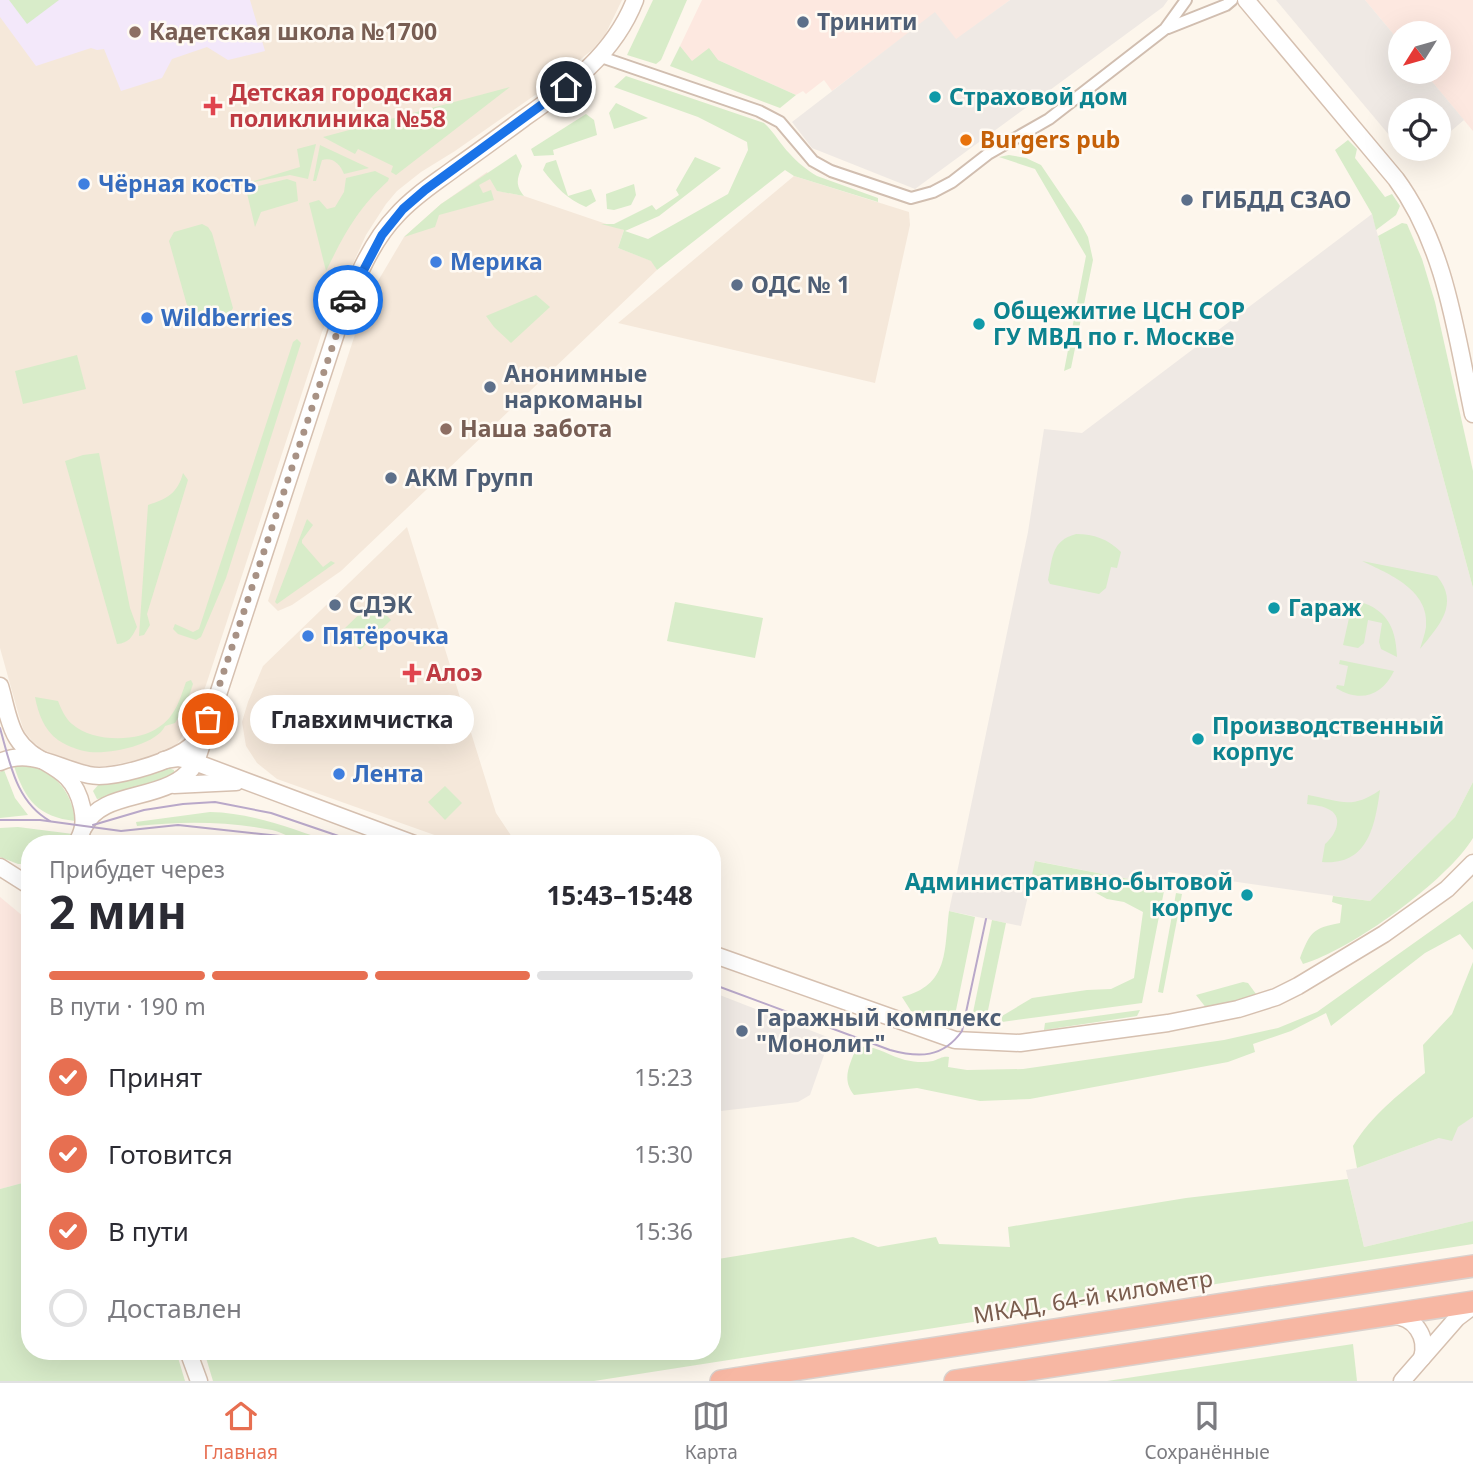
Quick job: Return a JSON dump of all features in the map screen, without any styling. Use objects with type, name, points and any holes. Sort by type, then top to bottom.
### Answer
[{"type":"highway","name":"МКАД, 64-й километр","points":[[721,1381],[1473,1266]]},
{"type":"highway","points":[[955,1381],[1473,1304]]},
{"type":"street","points":[[172,786],[187,774],[196,762],[338,327],[355,284],[382,235],[396,215],[419,194],[553,97],[601,57],[624,24],[635,0]]},
{"type":"street","points":[[601,57],[758,111],[780,122],[813,161],[831,171],[911,198],[933,192],[952,182],[988,154],[1049,119],[1165,29],[1186,0]]},
{"type":"street","points":[[1165,29],[1226,5],[1232,0]]},
{"type":"street","points":[[1246,0],[1396,179],[1413,204],[1431,242],[1448,295],[1473,414]]},
{"type":"street","points":[[0,686],[16,736],[24,746],[62,771],[77,791],[84,813],[80,835]]},
{"type":"street","points":[[164,760],[193,744],[208,719]]},
{"type":"street","points":[[0,762],[22,756],[100,776],[178,758],[196,762],[390,835]]},
{"type":"street","points":[[81,835],[94,813],[101,808],[172,786],[222,782],[255,785]]},
{"type":"street","points":[[721,957],[955,1040],[1020,1042],[1049,1039],[1168,1023],[1238,1009],[1276,997],[1384,934],[1447,889],[1473,863]]},
{"type":"street","points":[[3,868],[21,871]]},
{"type":"street","points":[[3,868],[21,880]]},
{"type":"street","points":[[1402,1381],[1457,1318],[1473,1304]]},
{"type":"street","points":[[1390,1315],[1406,1318],[1420,1331],[1424,1340],[1422,1359]]},
{"type":"street","points":[[191,1360],[196,1377]]},
{"type":"shaded area","points":[[0,0],[622,0],[605,35],[592,50],[545,88],[421,172],[397,191],[386,204],[366,235],[322,332],[206,685],[190,724],[178,743],[168,751],[157,756],[108,766],[82,766],[47,753],[33,742],[24,731],[0,648]]},
{"type":"shaded area","name":"Кадетская школа №1700","points":[[0,0],[250,0],[265,51],[228,60],[207,47],[172,59],[162,78],[121,91],[104,49],[91,48],[36,66],[0,17]]},
{"type":"shaded area","points":[[702,0],[1010,0],[956,40],[935,13],[832,91],[824,80],[806,94],[803,91],[796,95],[718,60],[692,62],[680,46]]},
{"type":"shaded area","points":[[1010,0],[1168,0],[1163,7],[915,189],[812,148],[792,122],[935,12],[956,39]]},
{"type":"shaded area","points":[[1276,0],[1365,0],[1388,28],[1388,84],[1434,84],[1446,98],[1388,98],[1388,134]]},
{"type":"shaded area","points":[[1365,0],[1473,0],[1473,131],[1451,105],[1451,98],[1446,98],[1434,84],[1451,84],[1451,21],[1388,21],[1388,28]]},
{"type":"shaded area","points":[[1451,104],[1464,120],[1451,131]]},
{"type":"shaded area","points":[[487,172],[498,191],[524,196],[624,230],[618,248],[652,261],[657,270],[341,571],[292,605],[278,611],[268,601],[362,313],[404,237],[441,204]]},
{"type":"shaded area","points":[[794,176],[909,212],[910,225],[875,383],[618,323]]},
{"type":"shaded area","points":[[1372,214],[1473,588],[1473,782],[1455,817],[1370,901],[1168,872],[1165,886],[1036,861],[1021,926],[949,911],[1028,532],[1044,429],[1082,433]]},
{"type":"shaded area","points":[[407,527],[496,813],[511,835],[434,835],[277,779],[257,763],[246,746],[242,722],[263,666]]},
{"type":"shaded area","points":[[0,897],[21,914],[21,1183],[0,1189]]},
{"type":"shaded area","points":[[721,996],[830,1038],[810,1095],[798,1102],[721,1111]]},
{"type":"shaded area","points":[[1473,1117],[1473,1221],[1364,1247],[1346,1170],[1439,1138]]},
{"type":"green space","points":[[9,0],[59,0],[27,24]]},
{"type":"green space","points":[[653,0],[687,0],[661,60],[656,64],[627,55]]},
{"type":"green space","points":[[680,46],[692,61],[709,48],[718,60],[796,95],[780,108],[670,66]]},
{"type":"green space","points":[[626,76],[764,123],[793,157],[817,176],[878,198],[878,202],[794,176],[785,170],[657,270],[651,261],[618,248],[624,230],[601,224],[614,224],[652,205],[656,210],[679,195],[676,190],[695,157],[721,168],[659,216],[625,231],[648,239],[728,194],[748,150],[747,142],[698,117],[614,87]]},
{"type":"green space","points":[[510,87],[396,175],[391,172],[393,166],[358,149],[355,154],[323,137]]},
{"type":"green space","points":[[616,103],[648,118],[614,129],[609,113]]},
{"type":"green space","points":[[586,114],[594,120],[597,135],[553,150],[554,155],[534,156],[531,149]]},
{"type":"green space","points":[[1348,140],[1357,149],[1355,158],[1385,197],[1392,194],[1400,206],[1396,215],[1376,230],[1372,214],[1335,150]]},
{"type":"green space","points":[[316,144],[308,179],[290,175],[244,184],[300,167],[297,149]]},
{"type":"green space","points":[[320,145],[369,168],[344,174],[336,162],[322,160],[316,181],[313,181]]},
{"type":"green space","points":[[516,154],[522,166],[518,185],[524,196],[497,191],[490,179],[479,185],[483,193],[491,190],[494,200],[439,215],[435,227],[404,237],[441,204]]},
{"type":"green space","points":[[1009,155],[1026,158],[1041,165],[1088,237],[1093,260],[1071,368],[1064,371],[1086,256],[1035,169],[999,157]]},
{"type":"green space","points":[[556,160],[568,196],[591,189],[596,201],[586,207],[567,196],[557,187],[543,170],[546,163]]},
{"type":"green space","points":[[375,171],[389,178],[388,181],[352,223],[326,271],[309,203],[319,200],[327,209],[335,207],[344,192],[346,178]]},
{"type":"green space","points":[[287,179],[296,182],[298,201],[261,212],[255,227],[246,189]]},
{"type":"green space","points":[[634,184],[636,195],[631,205],[614,210],[607,209],[606,194]]},
{"type":"green space","points":[[1402,223],[1407,224],[1422,259],[1435,302],[1473,471],[1473,588],[1378,236]]},
{"type":"green space","points":[[202,224],[212,233],[233,308],[228,317],[202,324],[190,316],[169,241],[174,232]]},
{"type":"green space","points":[[536,295],[550,307],[511,343],[486,316]]},
{"type":"green space","points":[[297,339],[301,343],[226,578],[201,637],[196,640],[178,634],[173,629],[175,624],[193,632],[199,629],[293,342]]},
{"type":"green space","points":[[77,355],[86,389],[23,404],[15,371]]},
{"type":"green space","points":[[99,453],[130,608],[137,627],[130,639],[117,644],[65,461]]},
{"type":"green space","points":[[183,473],[188,480],[147,614],[150,625],[144,635],[139,636],[148,505],[171,494],[178,486]]},
{"type":"green space","points":[[307,519],[313,525],[302,543],[323,567],[331,561],[335,563],[277,604],[275,602]]},
{"type":"green space","points":[[1076,534],[1100,538],[1121,552],[1117,568],[1111,567],[1106,588],[1099,594],[1050,584],[1048,580],[1057,546]]},
{"type":"green space","points":[[1362,561],[1437,576],[1444,586],[1447,605],[1444,614],[1420,649],[1426,627],[1426,614],[1415,593],[1395,578]]},
{"type":"green space","points":[[1353,600],[1373,607],[1387,619],[1394,636],[1397,657],[1381,649],[1379,642],[1382,623],[1368,620],[1364,643],[1358,648],[1343,645]]},
{"type":"green space","points":[[373,601],[391,620],[360,650],[342,631]]},
{"type":"green space","points":[[675,602],[763,618],[755,658],[667,641]]},
{"type":"green space","points":[[1340,660],[1394,671],[1377,691],[1362,696],[1353,695],[1336,688],[1337,685],[1344,686],[1348,666],[1339,664]]},
{"type":"green space","points":[[191,680],[193,684],[187,702],[175,723],[165,726],[160,733],[141,744],[116,751],[84,751],[58,740],[42,721],[35,697],[58,701],[68,719],[81,730],[103,737],[127,738],[150,732],[165,723],[176,707],[186,682]]},
{"type":"green space","points":[[22,765],[43,771],[59,783],[70,800],[75,821],[51,816],[35,805],[23,788],[14,766]]},
{"type":"green space","points":[[166,767],[174,770],[174,778],[104,798],[97,799],[93,791],[99,784]]},
{"type":"green space","points":[[4,770],[15,798],[28,815],[0,818],[0,772]]},
{"type":"green space","points":[[1473,782],[1473,838],[1460,855],[1442,874],[1396,912],[1346,944],[1303,964],[1300,958],[1313,933],[1323,927],[1340,923],[1342,905],[1332,902],[1333,896],[1370,901],[1455,817]]},
{"type":"green space","points":[[445,786],[462,803],[445,820],[428,802]]},
{"type":"green space","points":[[1380,790],[1372,830],[1359,850],[1350,858],[1337,862],[1322,862],[1325,844],[1332,836],[1337,818],[1328,809],[1307,804],[1308,795],[1353,802]]},
{"type":"green space","points":[[210,812],[226,813],[258,819],[311,835],[286,835],[272,830],[221,823],[137,826],[136,822]]},
{"type":"green space","points":[[18,827],[73,834],[21,835],[21,864],[18,864],[0,857],[0,828]]},
{"type":"green space","points":[[1035,861],[1165,886],[1142,1003],[1002,1022],[1002,1016],[1032,998],[1111,989],[1134,978],[1143,912],[1124,902],[1107,899],[1080,884],[1032,875]]},
{"type":"green space","points":[[1176,893],[1182,894],[1163,993],[1158,992]]},
{"type":"green space","points":[[1473,901],[1473,950],[1460,934],[1425,953],[1331,1026],[1326,1013],[1291,1031],[1253,1044],[1255,1052],[1228,1062],[1030,1099],[980,1101],[917,1088],[854,1095],[848,1083],[848,1072],[856,1048],[862,1047],[915,1062],[930,1062],[949,1057],[948,1067],[967,1070],[1023,1069],[1224,1040],[1278,1028],[1317,1012]]},
{"type":"green space","points":[[949,911],[975,917],[955,1015],[949,1023],[911,1011],[902,997],[917,992],[936,975],[944,953]]},
{"type":"green space","points":[[992,920],[1006,923],[986,1020],[970,1027]]},
{"type":"green space","points":[[1473,962],[1473,1117],[1458,1127],[1452,1141],[1439,1138],[1357,1168],[1353,1146],[1377,1116],[1425,1073],[1423,1045],[1452,1014]]},
{"type":"green space","points":[[1248,983],[1256,994],[1207,1009],[1196,995]]},
{"type":"green space","points":[[1140,1010],[1137,1016],[1044,1030],[1045,1023]]},
{"type":"green space","points":[[1348,1179],[1364,1247],[1473,1221],[1473,1244],[594,1381],[213,1381],[207,1360],[721,1360],[721,1259],[853,1237],[878,1247],[936,1237],[939,1244],[1010,1247],[1008,1227],[1186,1198]]},
{"type":"green space","points":[[21,1183],[21,1360],[179,1360],[185,1381],[0,1381],[0,1189]]},
{"type":"green space","points":[[1353,1344],[1357,1381],[1107,1381]]},
{"type":"tram line","points":[[0,728],[16,781],[29,803],[50,821]]},
{"type":"tram line","points":[[93,825],[144,810],[215,802],[271,813],[336,835]]},
{"type":"tram line","points":[[0,820],[40,820],[121,831],[178,825],[271,835]]},
{"type":"tram line","points":[[721,987],[890,1050],[930,1054],[947,1046],[962,1031],[986,919]]},
{"type":"way so far","points":[[208,719],[231,657],[348,300]]},
{"type":"place","name":"Тринити","points":[[803,22]]},
{"type":"place","name":"Кадетская школа №1700","points":[[135,32]]},
{"type":"place","name":"Страховой дом","points":[[935,97]]},
{"type":"place","name":"Детская городская поликлиника №58","points":[[213,106]]},
{"type":"place","name":"Burgers pub","points":[[966,140]]},
{"type":"place","name":"Чёрная кость","points":[[84,184]]},
{"type":"place","name":"ГИБДД СЗАО","points":[[1187,200]]},
{"type":"place","name":"Мерика","points":[[436,262]]},
{"type":"place","name":"ОДС № 1","points":[[737,285]]},
{"type":"place","name":"Wildberries","points":[[147,318]]},
{"type":"place","name":"Общежитие ЦСН СОР ГУ МВД по г. Москве","points":[[979,324]]},
{"type":"place","name":"Анонимные наркоманы","points":[[490,387]]},
{"type":"place","name":"Наша забота","points":[[446,429]]},
{"type":"place","name":"АКМ Групп","points":[[391,478]]},
{"type":"place","name":"СДЭК","points":[[335,605]]},
{"type":"place","name":"Гараж","points":[[1274,608]]},
{"type":"place","name":"Пятёрочка","points":[[308,636]]},
{"type":"place","name":"Алоэ","points":[[412,673]]},
{"type":"place","name":"Главхимчистка","points":[[208,719]]},
{"type":"place","name":"Производственный корпус","points":[[1198,739]]},
{"type":"place","name":"Лента","points":[[339,774]]},
{"type":"place","name":"Административно-бытовой корпус","points":[[1247,895]]},
{"type":"place","name":"Гаражный комплекс \"Монолит\"","points":[[742,1031]]},
{"type":"route","points":[[348,300],[382,235],[403,209],[566,87]]}]
